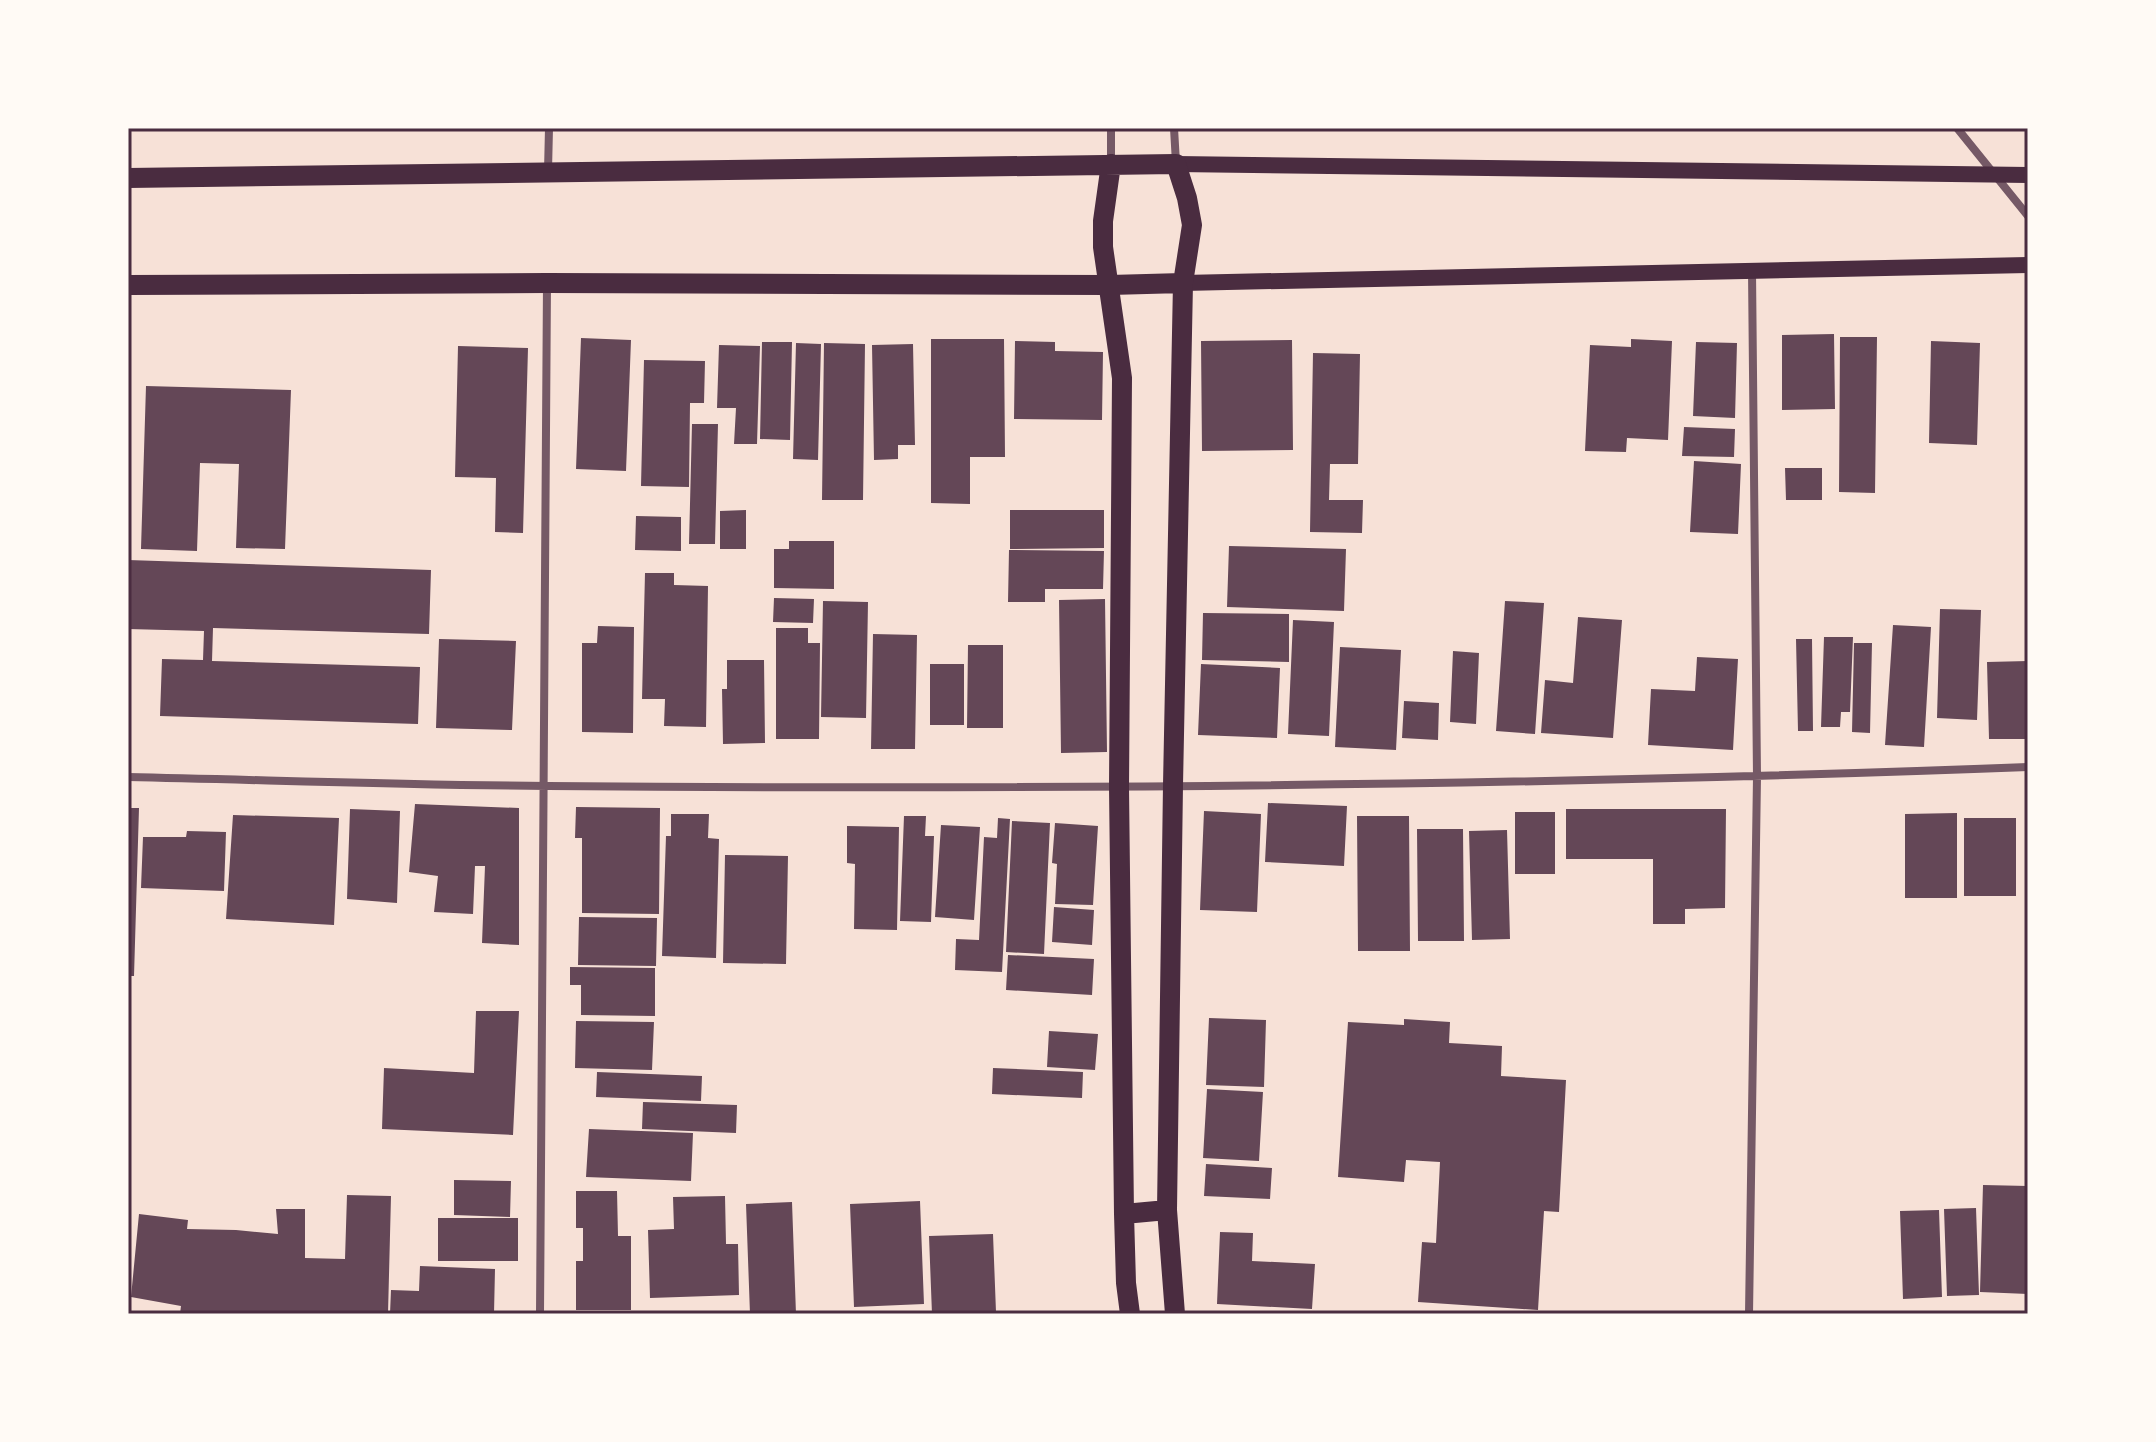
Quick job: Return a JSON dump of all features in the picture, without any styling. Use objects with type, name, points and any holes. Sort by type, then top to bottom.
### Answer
[{"type":"main road","points":[[1111,164],[1103,221],[1103,247],[1122,378],[1119,787],[1124,1214],[1130,1314]]},
{"type":"main road","points":[[128,178],[1111,164],[2028,175]]},
{"type":"main road","points":[[1175,1314],[1167,1210],[1173,785],[1183,283],[1192,225],[1176,164]]},
{"type":"main road","points":[[128,285],[1110,285],[2028,265]]},
{"type":"main road","points":[[1124,1214],[1167,1210]]},
{"type":"street","points":[[548,172],[549,128]]},
{"type":"street","points":[[1111,128],[1111,164]]},
{"type":"street","points":[[1174,128],[1176,164]]},
{"type":"street","points":[[1957,128],[2028,216]]},
{"type":"street","points":[[1749,1314],[1757,777],[1752,271]]},
{"type":"street","points":[[540,1314],[547,283]]},
{"type":"street","points":[[128,777],[544,786],[1119,787],[1757,777],[2028,767]]},
{"type":"building","points":[[1834,334],[1835,409],[1782,410],[1782,335]]},
{"type":"building","points":[[1840,337],[1877,337],[1875,493],[1839,492]]},
{"type":"building","points":[[581,338],[631,340],[626,471],[576,469]]},
{"type":"building","points":[[931,339],[1004,339],[1005,457],[970,457],[970,504],[931,503]]},
{"type":"building","points":[[1631,339],[1672,341],[1668,440],[1627,438],[1626,452],[1585,451],[1590,345],[1631,347]]},
{"type":"building","points":[[1292,340],[1293,450],[1202,451],[1201,341]]},
{"type":"building","points":[[1015,341],[1055,342],[1055,351],[1103,352],[1102,420],[1014,419]]},
{"type":"building","points":[[1931,341],[1980,343],[1977,445],[1929,443]]},
{"type":"building","points":[[762,342],[792,342],[790,440],[760,439]]},
{"type":"building","points":[[1696,342],[1737,343],[1735,418],[1693,416]]},
{"type":"building","points":[[796,343],[821,344],[818,460],[793,459]]},
{"type":"building","points":[[824,343],[865,344],[863,500],[822,500]]},
{"type":"building","points":[[913,344],[915,445],[898,445],[898,459],[874,460],[872,345]]},
{"type":"building","points":[[719,345],[760,346],[757,444],[734,444],[736,408],[717,408]]},
{"type":"building","points":[[458,346],[528,348],[523,533],[495,532],[496,478],[455,477]]},
{"type":"building","points":[[1313,353],[1360,354],[1358,464],[1330,464],[1329,500],[1363,500],[1362,533],[1310,532]]},
{"type":"building","points":[[644,360],[705,361],[704,403],[690,403],[689,487],[641,486]]},
{"type":"building","points":[[146,386],[291,390],[285,549],[236,548],[239,464],[200,463],[197,551],[141,549]]},
{"type":"building","points":[[692,424],[718,424],[715,544],[689,544]]},
{"type":"building","points":[[1684,427],[1735,429],[1734,457],[1682,456]]},
{"type":"building","points":[[1694,461],[1741,464],[1738,534],[1690,532]]},
{"type":"building","points":[[1785,468],[1822,468],[1822,500],[1786,500]]},
{"type":"building","points":[[746,510],[746,549],[720,549],[720,511]]},
{"type":"building","points":[[1010,510],[1104,510],[1104,548],[1010,549]]},
{"type":"building","points":[[636,516],[681,517],[681,551],[635,550]]},
{"type":"building","points":[[789,541],[834,541],[834,589],[774,588],[774,549],[789,549]]},
{"type":"building","points":[[1229,546],[1346,549],[1344,611],[1227,607]]},
{"type":"building","points":[[1009,550],[1104,551],[1103,589],[1045,589],[1045,602],[1008,602]]},
{"type":"building","points":[[128,560],[431,570],[429,634],[213,628],[212,661],[420,667],[418,724],[160,716],[162,659],[203,660],[204,631],[128,629]]},
{"type":"building","points":[[645,573],[674,573],[674,585],[708,586],[706,727],[664,726],[665,699],[642,699]]},
{"type":"building","points":[[774,598],[814,599],[813,623],[773,622]]},
{"type":"building","points":[[1105,599],[1107,752],[1061,753],[1059,600]]},
{"type":"building","points":[[823,601],[868,602],[866,718],[821,717]]},
{"type":"building","points":[[1505,601],[1544,603],[1535,734],[1496,731]]},
{"type":"building","points":[[1940,609],[1981,610],[1977,720],[1937,718]]},
{"type":"building","points":[[1203,613],[1289,614],[1289,662],[1202,660]]},
{"type":"building","points":[[1578,617],[1622,620],[1613,738],[1541,733],[1545,680],[1573,683]]},
{"type":"building","points":[[1293,620],[1334,622],[1329,736],[1288,734]]},
{"type":"building","points":[[1893,625],[1931,627],[1924,747],[1885,745]]},
{"type":"building","points":[[598,626],[634,627],[633,733],[582,732],[582,643],[597,643]]},
{"type":"building","points":[[776,628],[808,628],[808,643],[820,643],[819,739],[776,739]]},
{"type":"building","points":[[873,634],[917,635],[915,749],[871,749]]},
{"type":"building","points":[[1824,637],[1853,637],[1850,712],[1841,712],[1840,727],[1821,727]]},
{"type":"building","points":[[439,639],[516,641],[512,730],[436,728]]},
{"type":"building","points":[[1796,639],[1812,639],[1813,731],[1798,731]]},
{"type":"building","points":[[1854,643],[1872,643],[1870,733],[1852,732]]},
{"type":"building","points":[[968,645],[1003,645],[1003,728],[967,728]]},
{"type":"building","points":[[1340,647],[1401,650],[1396,750],[1335,747]]},
{"type":"building","points":[[1453,651],[1479,653],[1476,724],[1450,722]]},
{"type":"building","points":[[1697,657],[1738,659],[1733,750],[1648,745],[1651,689],[1695,691]]},
{"type":"building","points":[[727,660],[764,660],[765,743],[723,744],[722,689],[727,689]]},
{"type":"building","points":[[2028,661],[2028,739],[1989,739],[1987,662]]},
{"type":"building","points":[[930,664],[964,664],[964,725],[930,725]]},
{"type":"building","points":[[1201,664],[1280,668],[1277,738],[1198,735]]},
{"type":"building","points":[[1404,701],[1439,703],[1438,740],[1402,738]]},
{"type":"building","points":[[1268,803],[1347,806],[1344,866],[1265,862]]},
{"type":"building","points":[[415,804],[519,808],[519,945],[482,943],[485,866],[475,866],[473,914],[434,912],[438,876],[409,872]]},
{"type":"building","points":[[576,807],[660,808],[659,914],[582,913],[582,838],[575,838]]},
{"type":"building","points":[[128,808],[139,808],[134,976],[128,976]]},
{"type":"building","points":[[350,809],[400,811],[397,903],[347,899]]},
{"type":"building","points":[[1566,809],[1726,809],[1725,908],[1685,909],[1685,924],[1653,924],[1653,859],[1566,859]]},
{"type":"building","points":[[1204,811],[1261,814],[1257,912],[1200,910]]},
{"type":"building","points":[[1515,812],[1555,812],[1555,874],[1515,874]]},
{"type":"building","points":[[1957,813],[1957,898],[1905,898],[1905,814]]},
{"type":"building","points":[[671,814],[709,814],[708,838],[719,839],[716,958],[662,956],[666,836],[671,836]]},
{"type":"building","points":[[233,815],[339,818],[334,925],[226,919]]},
{"type":"building","points":[[904,816],[926,816],[925,836],[934,836],[931,922],[900,921]]},
{"type":"building","points":[[1357,816],[1409,816],[1410,951],[1358,951]]},
{"type":"building","points":[[998,818],[1010,819],[1002,972],[955,970],[956,939],[979,940],[984,837],[997,838]]},
{"type":"building","points":[[1964,818],[2016,818],[2016,896],[1964,896]]},
{"type":"building","points":[[1012,821],[1050,823],[1044,954],[1006,952]]},
{"type":"building","points":[[1055,823],[1098,826],[1093,905],[1055,904],[1057,864],[1052,863]]},
{"type":"building","points":[[941,825],[980,827],[974,920],[935,917]]},
{"type":"building","points":[[847,826],[899,827],[897,930],[854,929],[855,864],[847,863]]},
{"type":"building","points":[[1417,829],[1463,829],[1464,941],[1418,941]]},
{"type":"building","points":[[1507,830],[1510,939],[1472,940],[1469,831]]},
{"type":"building","points":[[187,831],[226,832],[224,891],[141,888],[143,837],[186,837]]},
{"type":"building","points":[[725,855],[788,856],[786,964],[723,963]]},
{"type":"building","points":[[1054,907],[1094,910],[1092,945],[1052,942]]},
{"type":"building","points":[[579,917],[657,918],[656,966],[578,965]]},
{"type":"building","points":[[1008,955],[1094,959],[1092,995],[1006,990]]},
{"type":"building","points":[[570,967],[655,968],[655,1016],[581,1015],[581,985],[570,985]]},
{"type":"building","points":[[476,1011],[519,1011],[513,1135],[382,1129],[384,1068],[474,1073]]},
{"type":"building","points":[[1209,1018],[1266,1020],[1264,1087],[1206,1085]]},
{"type":"building","points":[[1404,1019],[1450,1022],[1449,1043],[1502,1046],[1501,1076],[1566,1080],[1559,1212],[1544,1211],[1538,1310],[1418,1302],[1422,1242],[1436,1243],[1440,1162],[1406,1160],[1404,1182],[1338,1177],[1348,1022],[1404,1025]]},
{"type":"building","points":[[576,1021],[654,1022],[652,1070],[575,1068]]},
{"type":"building","points":[[1049,1031],[1098,1034],[1095,1070],[1047,1067]]},
{"type":"building","points":[[993,1068],[1083,1072],[1082,1098],[992,1094]]},
{"type":"building","points":[[597,1072],[702,1076],[701,1101],[596,1097]]},
{"type":"building","points":[[1207,1089],[1263,1092],[1259,1161],[1203,1158]]},
{"type":"building","points":[[643,1102],[737,1105],[736,1133],[642,1129]]},
{"type":"building","points":[[589,1129],[693,1133],[691,1181],[586,1177]]},
{"type":"building","points":[[1206,1164],[1272,1168],[1270,1199],[1204,1196]]},
{"type":"building","points":[[454,1180],[511,1181],[510,1217],[454,1215]]},
{"type":"building","points":[[1983,1185],[2028,1186],[2028,1294],[1980,1292]]},
{"type":"building","points":[[576,1191],[617,1191],[618,1236],[631,1236],[631,1310],[576,1310],[576,1261],[583,1261],[583,1228],[576,1228]]},
{"type":"building","points":[[347,1195],[391,1196],[388,1314],[180,1314],[181,1306],[131,1297],[139,1214],[188,1220],[187,1229],[278,1234],[276,1209],[305,1209],[305,1258],[345,1259]]},
{"type":"building","points":[[725,1196],[726,1244],[738,1244],[739,1295],[650,1298],[648,1230],[674,1229],[673,1197]]},
{"type":"building","points":[[920,1201],[924,1304],[854,1307],[850,1204]]},
{"type":"building","points":[[792,1202],[796,1314],[750,1314],[746,1204]]},
{"type":"building","points":[[1976,1208],[1979,1295],[1947,1296],[1944,1209]]},
{"type":"building","points":[[1939,1210],[1942,1297],[1903,1299],[1900,1211]]},
{"type":"building","points":[[438,1218],[518,1218],[518,1261],[438,1261]]},
{"type":"building","points":[[1220,1232],[1253,1233],[1252,1261],[1315,1264],[1312,1309],[1217,1304]]},
{"type":"building","points":[[993,1234],[996,1312],[932,1314],[929,1236]]},
{"type":"building","points":[[420,1266],[495,1269],[494,1314],[390,1314],[391,1290],[419,1291]]}]
